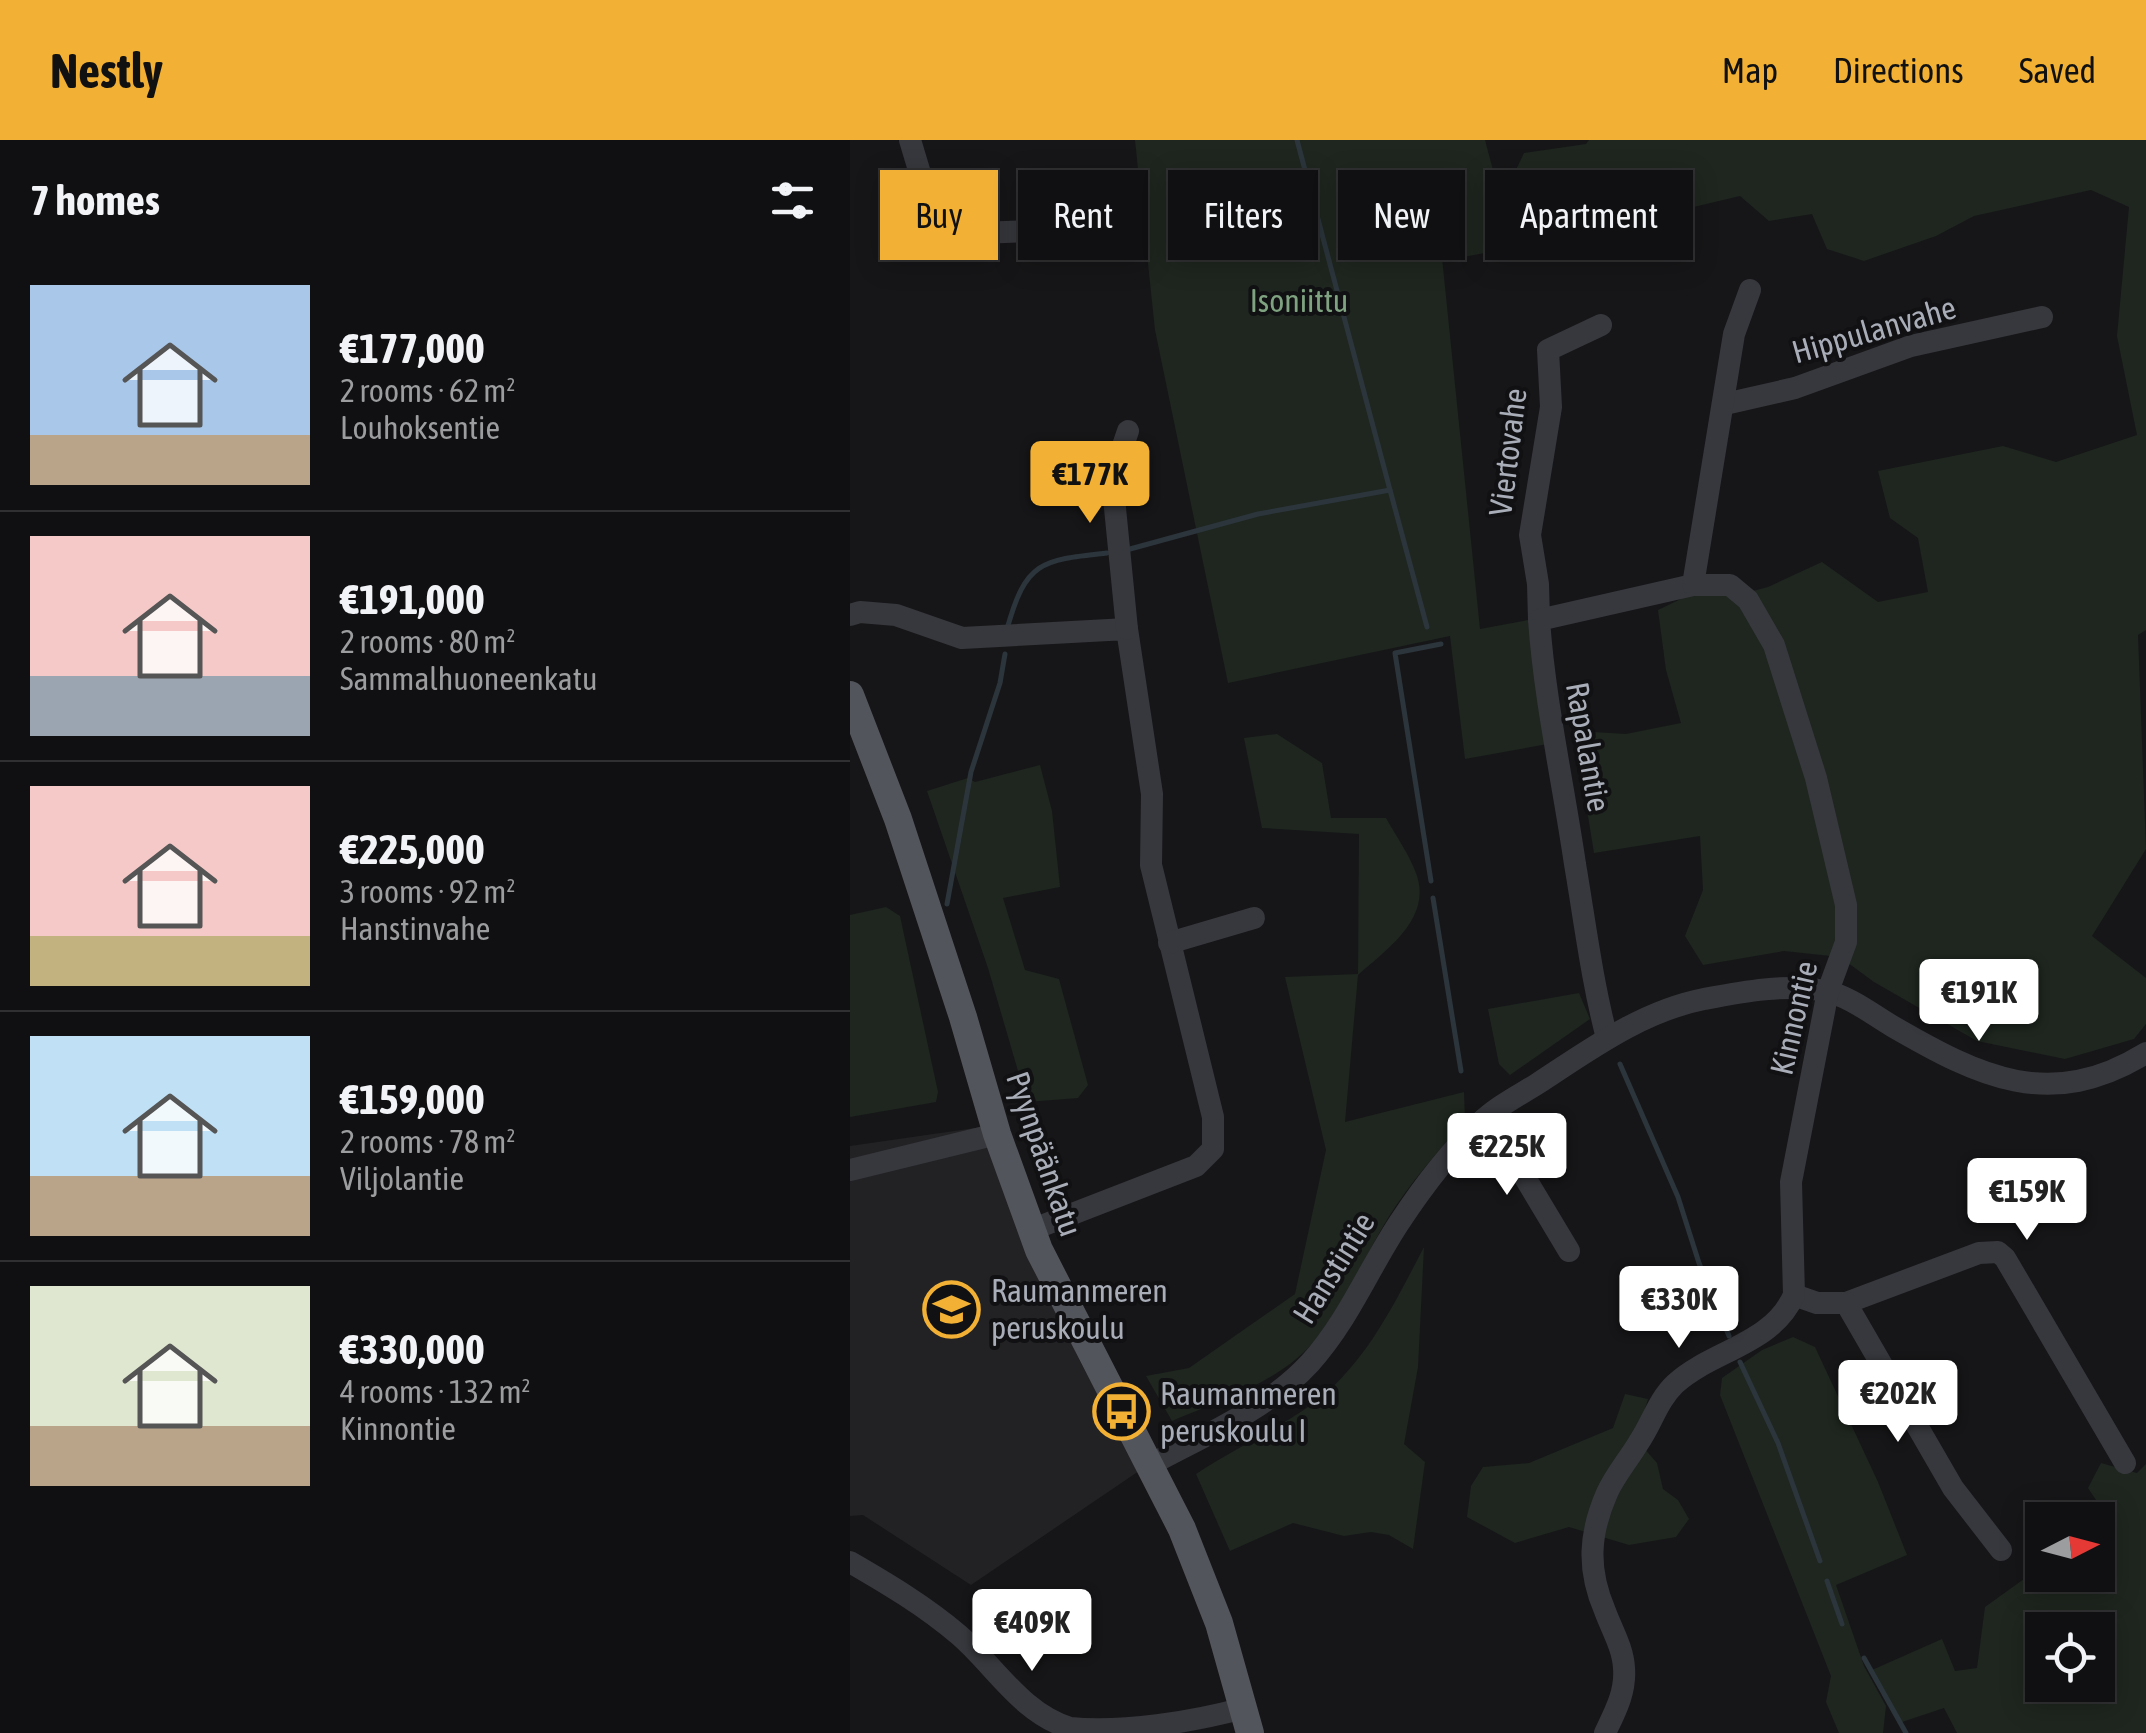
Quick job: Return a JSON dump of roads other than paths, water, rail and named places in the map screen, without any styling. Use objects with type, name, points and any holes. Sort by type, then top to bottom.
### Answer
[{"type":"main road","name":"Pyynpäänkatu","points":[[850,695],[898,819],[1031,1230],[1182,1529],[1208,1594],[1247,1721]]},
{"type":"street","points":[[910,140],[931,210],[940,225],[954,234],[1018,231]]},
{"type":"street","points":[[1539,620],[1693,585],[1734,334],[1750,290]]},
{"type":"street","name":"Hippulanvahe","points":[[1724,404],[1795,388],[1911,346],[2042,317]]},
{"type":"street","name":"Viertovahe","points":[[1539,620],[1530,535],[1552,408],[1548,350],[1601,325]]},
{"type":"street","points":[[1031,1230],[1196,1166],[1213,1149],[1213,1116],[1151,865],[1152,794],[1127,629],[1112,478],[1128,430]]},
{"type":"street","name":"Kinnontie","points":[[1693,585],[1730,585],[1748,600],[1774,645],[1816,778],[1846,905],[1846,942],[1828,991],[1791,1182],[1794,1295]]},
{"type":"street","points":[[850,614],[896,615],[962,638],[1127,629]]},
{"type":"street","name":"Rapalantie","points":[[1539,620],[1544,689],[1576,865],[1584,937],[1607,1038]]},
{"type":"street","points":[[1169,943],[1254,918]]},
{"type":"street","name":"Hanstintie","points":[[1150,1465],[1270,1396],[1308,1365],[1355,1302],[1399,1224],[1483,1120],[1607,1038],[1652,1015],[1704,999],[1787,990],[1828,991]]},
{"type":"street","points":[[1828,991],[1967,1068],[1998,1079],[2040,1084],[2094,1078],[2118,1070],[2146,1053]]},
{"type":"street","points":[[1483,1120],[1521,1171],[1569,1251]]},
{"type":"street","points":[[850,1170],[997,1134]]},
{"type":"street","points":[[1605,1733],[1620,1702],[1624,1669],[1617,1638],[1601,1602],[1592,1546],[1593,1528],[1609,1488],[1642,1439],[1661,1400],[1677,1382],[1766,1331],[1780,1320],[1794,1295],[1817,1303],[1846,1303],[1979,1254],[1998,1252],[2125,1464]]},
{"type":"street","points":[[1846,1303],[1953,1488],[2001,1550]]},
{"type":"street","points":[[850,1562],[905,1594],[962,1637],[1012,1693],[1066,1728],[1090,1733],[1128,1732],[1247,1721]]},
{"type":"waterway","points":[[1130,549],[1258,514],[1390,490],[1297,140]]},
{"type":"waterway","points":[[1390,490],[1427,627]]},
{"type":"waterway","points":[[1007,629],[1021,589],[1039,568],[1066,558],[1107,553]]},
{"type":"waterway","points":[[1431,881],[1395,653],[1441,644]]},
{"type":"waterway","points":[[947,904],[971,772],[1000,683],[1005,654]]},
{"type":"waterway","points":[[1433,898],[1461,1071]]},
{"type":"waterway","points":[[1620,1064],[1678,1197],[1699,1263],[1729,1336]]},
{"type":"waterway","points":[[1740,1362],[1778,1443],[1820,1561]]},
{"type":"waterway","points":[[1827,1581],[1842,1624]]},
{"type":"waterway","points":[[1864,1658],[1906,1733]]},
{"type":"place","name":"Raumanmeren peruskoulu","points":[[952,1309]]},
{"type":"place","name":"Raumanmeren peruskoulu I","points":[[1121,1412]]},
{"type":"park label","name":"Isoniittu","points":[[1299,301]]}]
